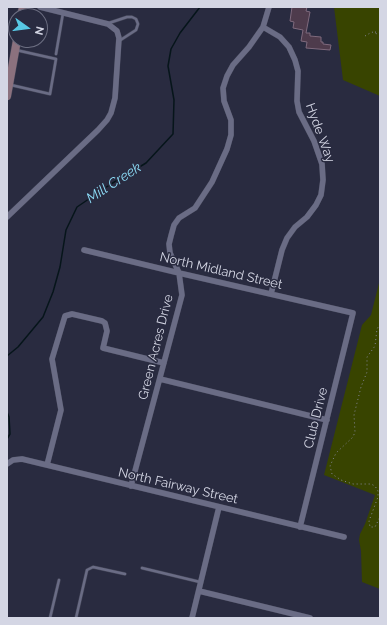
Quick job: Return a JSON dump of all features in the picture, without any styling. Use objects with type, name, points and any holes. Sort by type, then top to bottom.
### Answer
[{"type":"street","points":[[7,217],[98,130],[107,120],[115,98],[118,42],[117,30],[108,24],[40,7]]},
{"type":"street","name":"Green Acres Drive","points":[[131,486],[182,295],[179,273],[170,253],[169,244],[174,225],[179,218],[195,208],[212,182],[224,155],[231,135],[230,120],[224,101],[223,88],[233,65],[249,47],[263,27],[270,7]]},
{"type":"street","name":"Hyde Way","points":[[263,27],[280,37],[289,47],[295,60],[298,71],[297,100],[299,112],[314,141],[322,164],[323,180],[321,195],[316,205],[307,217],[295,227],[287,238],[282,250],[271,294]]},
{"type":"street","points":[[7,96],[15,50]]},
{"type":"street","name":"North Midland Street","points":[[84,250],[353,313]]},
{"type":"street","name":"Club Drive","points":[[300,527],[353,313]]},
{"type":"street","points":[[47,465],[61,410],[52,359],[65,316],[72,314],[105,323],[107,331],[103,348],[164,363]]},
{"type":"street","points":[[160,379],[327,420]]},
{"type":"street","name":"North Fairway Street","points":[[7,464],[13,460],[22,460],[47,465],[344,537]]},
{"type":"street","points":[[192,618],[219,507]]},
{"type":"street","points":[[198,591],[310,618]]},
{"type":"lane","points":[[56,54],[63,13]]},
{"type":"lane","points":[[108,24],[127,17],[136,19],[138,24],[136,30],[118,42]]},
{"type":"lane","points":[[9,85],[50,94],[56,59],[15,50]]},
{"type":"lane","points":[[76,618],[87,570],[93,567],[125,574]]},
{"type":"lane","points":[[142,568],[201,582]]},
{"type":"lane","points":[[50,618],[59,580]]},
{"type":"path","points":[[365,36],[373,32],[380,34]]},
{"type":"path","points":[[380,324],[377,329],[375,346],[367,357],[367,372],[361,387],[354,416],[355,432],[353,437],[336,453],[330,466],[332,474],[341,480],[353,484],[371,484],[375,486],[378,491],[378,497],[369,522],[370,527],[375,527],[380,517]]},
{"type":"green space","points":[[334,7],[380,7],[380,96],[343,80]]},
{"type":"green space","points":[[380,279],[380,589],[362,582],[361,551],[359,540],[375,495],[324,475],[362,325],[371,315]]},
{"type":"building","points":[[292,7],[307,7],[306,11],[310,12],[306,33],[310,33],[310,36],[321,37],[321,42],[323,42],[323,44],[331,45],[330,50],[306,48],[307,42],[301,41],[303,30],[293,28],[294,22],[290,21]]},
{"type":"waterway","name":"Mill Creek","points":[[7,356],[18,347],[43,317],[53,292],[60,267],[66,230],[77,207],[146,163],[173,134],[174,100],[168,66],[171,49],[180,33],[200,7]]},
{"type":"waterway","name":"Mill Creek","points":[[7,412],[9,417],[10,434],[7,439]]}]
